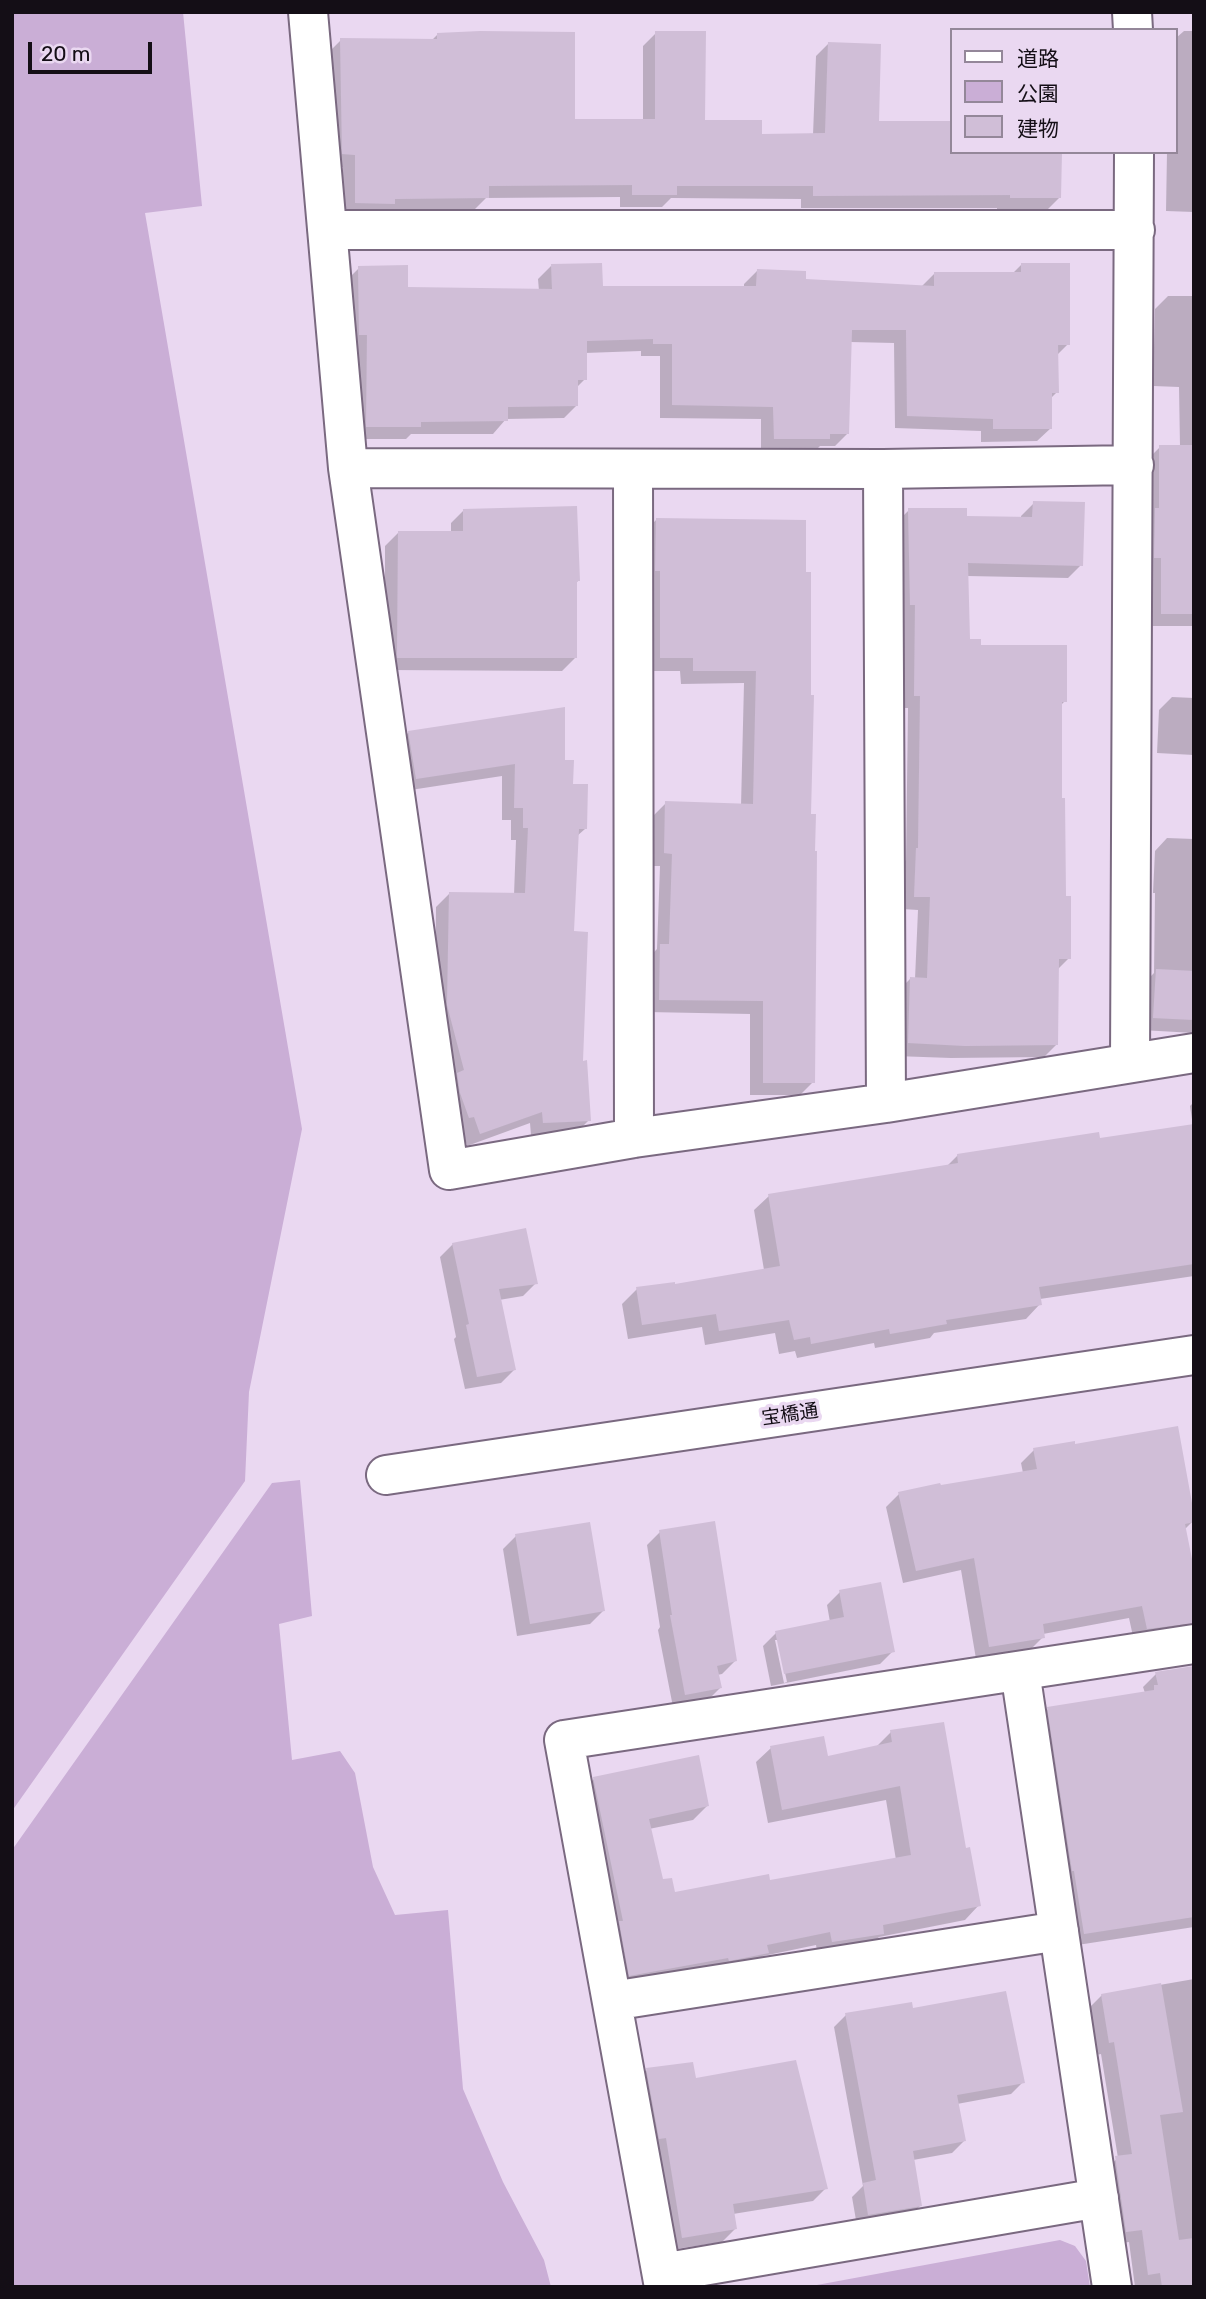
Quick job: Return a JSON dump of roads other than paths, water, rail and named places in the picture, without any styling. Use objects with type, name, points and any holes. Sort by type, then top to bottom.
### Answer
[{"type":"street","points":[[308,12],[348,467],[449,1170],[635,1138],[886,1103],[1194,1053]]},
{"type":"street","points":[[1130,1062],[1134,154]]},
{"type":"street","points":[[327,230],[1135,230]]},
{"type":"street","points":[[348,467],[883,469],[1134,465]]},
{"type":"street","points":[[633,469],[635,1138]]},
{"type":"street","points":[[883,469],[886,1103]]},
{"type":"street","name":"宝橋通","points":[[386,1475],[1194,1355]]},
{"type":"street","points":[[1100,2197],[663,2280],[564,1740],[1194,1644]]},
{"type":"street","points":[[1020,1671],[1112,2287]]},
{"type":"street","points":[[612,2001],[1059,1931]]}]
